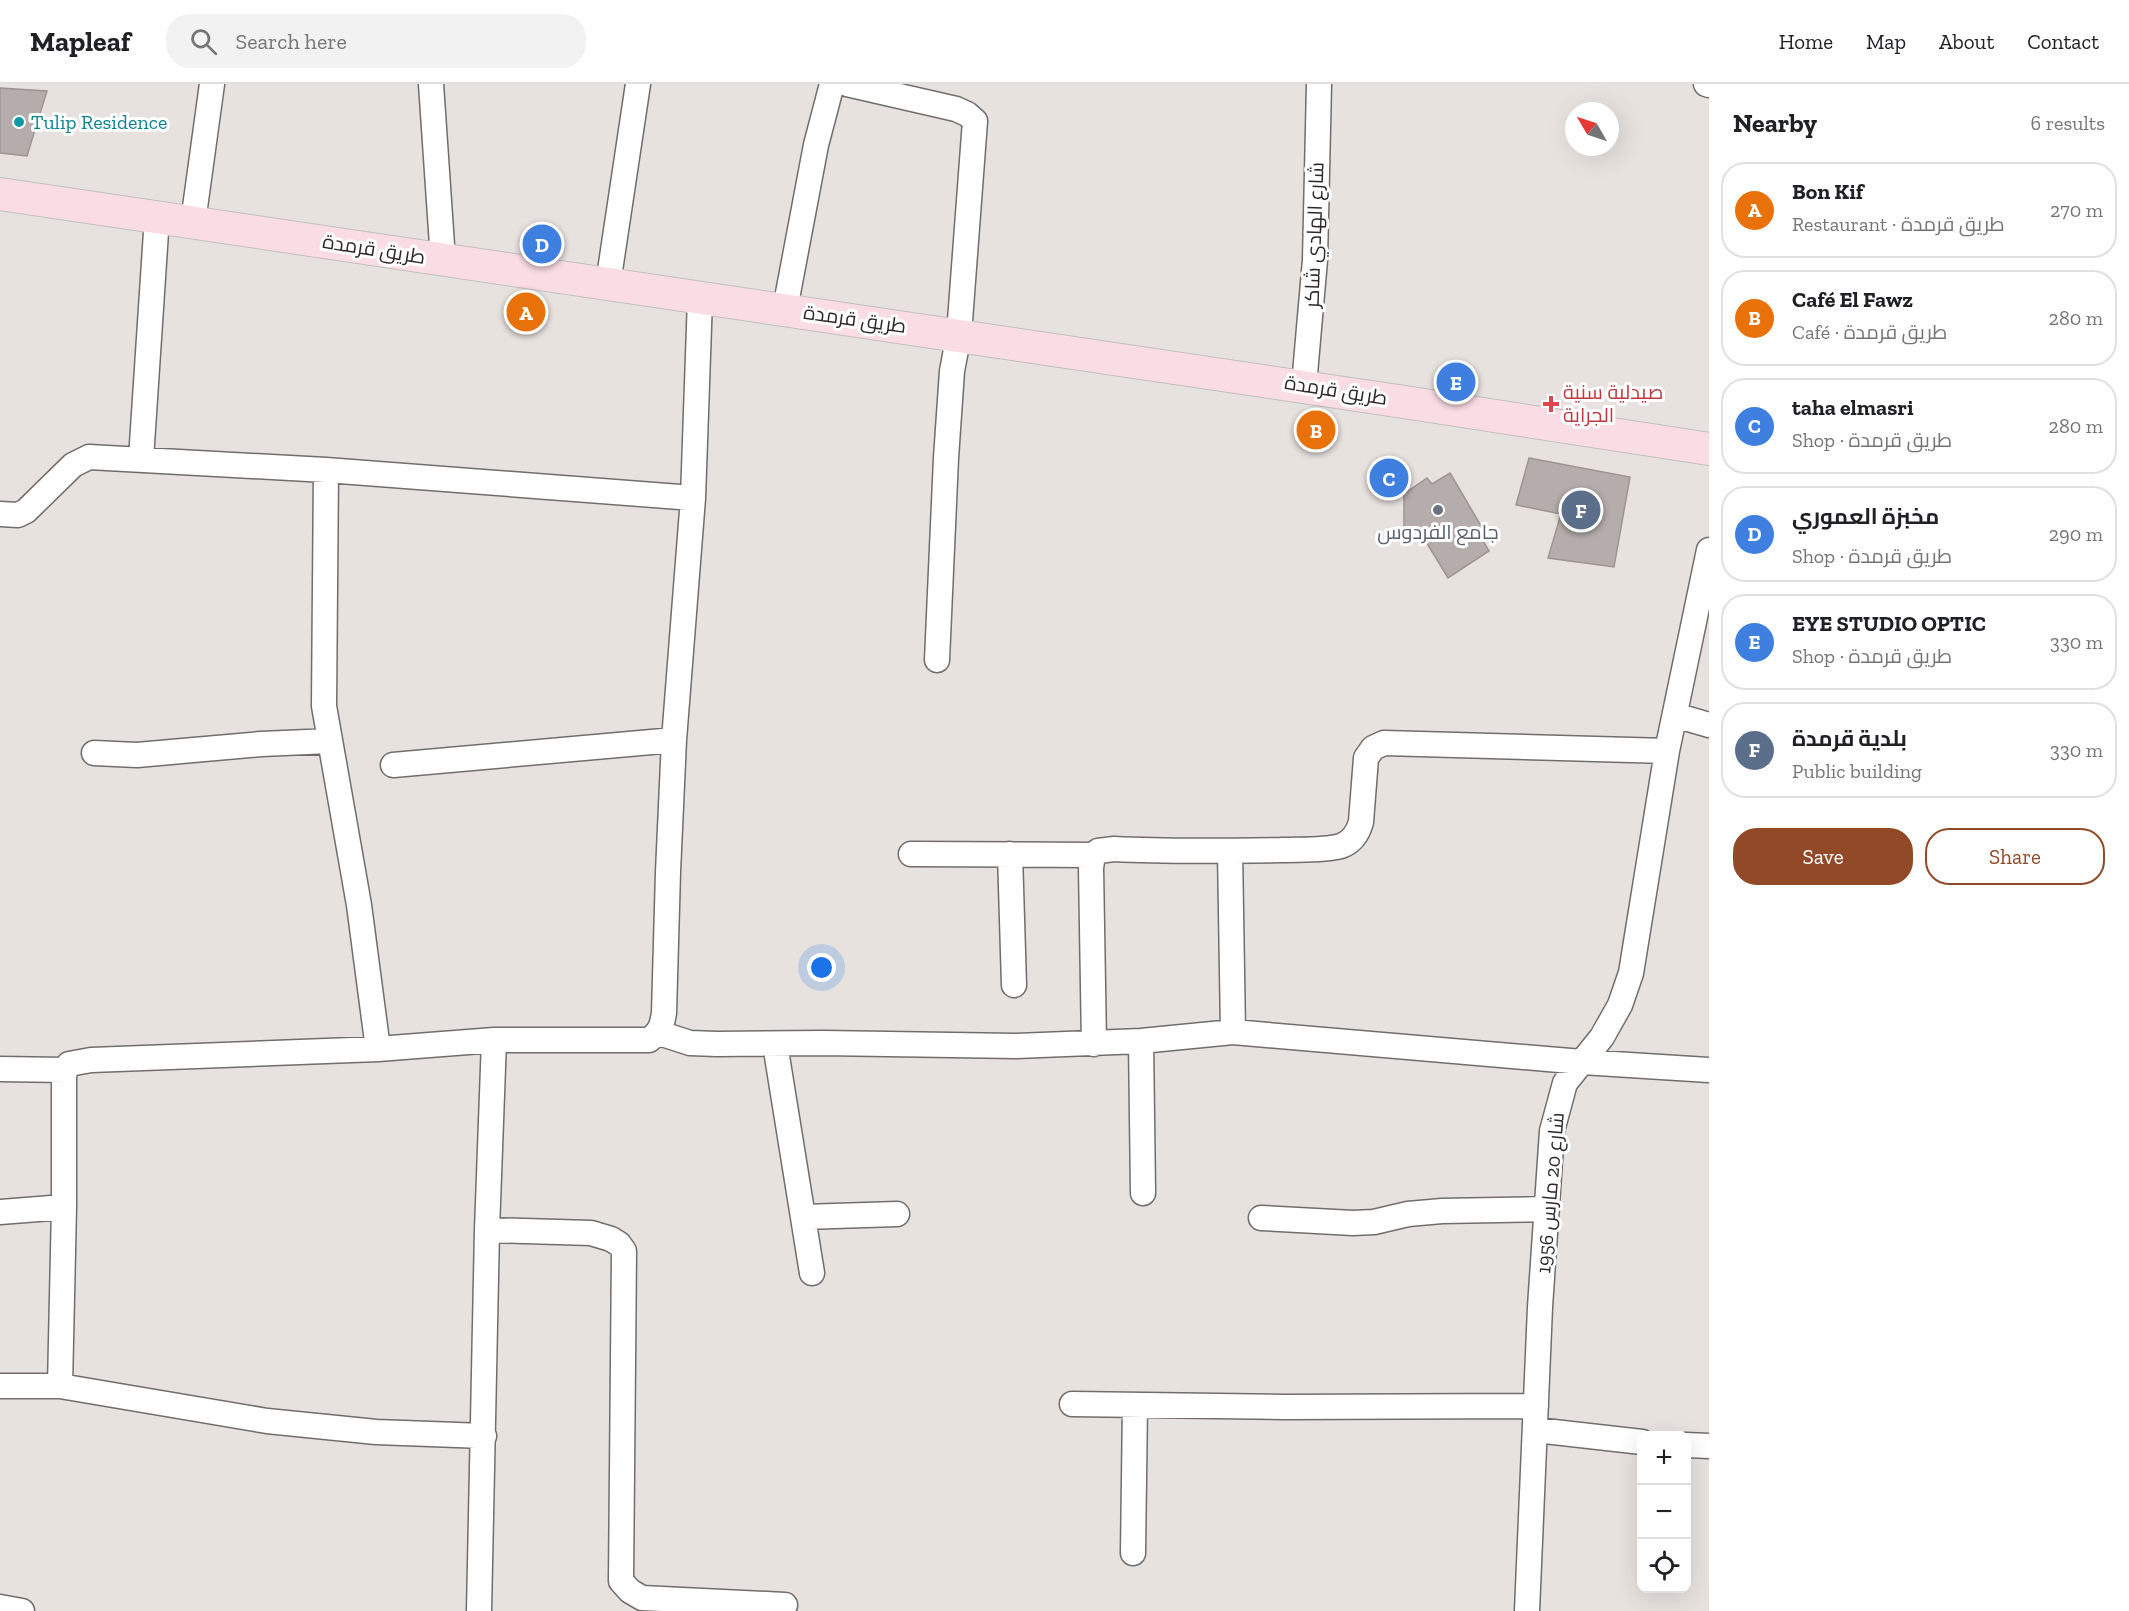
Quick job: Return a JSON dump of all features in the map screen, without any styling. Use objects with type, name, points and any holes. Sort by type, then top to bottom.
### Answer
[{"type":"main road","name":"طريق قرمدة","points":[[0,194],[1304,385],[1709,449]]},
{"type":"street","points":[[193,222],[212,84]]},
{"type":"street","points":[[431,84],[443,260]]},
{"type":"street","points":[[608,284],[638,84]]},
{"type":"street","points":[[785,309],[816,145],[832,84]]},
{"type":"street","points":[[847,84],[956,109],[975,121],[959,334],[952,371],[937,660]]},
{"type":"street","name":"شارع الهادي شاكر","points":[[1304,385],[1315,260],[1319,84]]},
{"type":"street","points":[[141,459],[157,217]]},
{"type":"street","points":[[60,1386],[65,1070],[69,1064],[91,1060],[378,1049],[494,1040],[649,1040],[659,1033],[664,1013],[674,740],[693,498],[700,298]]},
{"type":"street","points":[[0,514],[18,514],[26,511],[74,465],[88,457],[326,470],[693,498]]},
{"type":"street","points":[[326,470],[324,706],[359,906],[378,1049]]},
{"type":"street","name":"شارع 20 مارس 1956","points":[[1527,1611],[1540,1308],[1552,1131],[1565,1083],[1602,1036],[1620,1005],[1631,973],[1667,751],[1709,550]]},
{"type":"street","points":[[1675,715],[1709,725]]},
{"type":"street","points":[[393,765],[674,740]]},
{"type":"street","points":[[94,753],[137,755],[261,744],[330,741]]},
{"type":"street","points":[[911,854],[1093,855],[1104,849],[1230,851],[1329,848],[1343,845],[1358,831],[1361,822],[1366,758],[1373,748],[1384,743],[1667,751]]},
{"type":"street","points":[[1230,851],[1233,1032]]},
{"type":"street","points":[[1010,854],[1014,985]]},
{"type":"street","points":[[1093,855],[1094,1044]]},
{"type":"street","points":[[659,1033],[690,1043],[1016,1046],[1141,1041],[1233,1032],[1582,1062],[1709,1070]]},
{"type":"street","points":[[479,1611],[487,1230],[494,1040]]},
{"type":"street","points":[[1141,1041],[1143,1193]]},
{"type":"street","points":[[775,1044],[812,1273]]},
{"type":"street","points":[[0,1069],[65,1070]]},
{"type":"street","points":[[0,1212],[64,1207]]},
{"type":"street","points":[[1261,1218],[1353,1223],[1374,1222],[1408,1214],[1442,1211],[1547,1209]]},
{"type":"street","points":[[802,1217],[897,1214]]},
{"type":"street","points":[[487,1230],[591,1233],[611,1239],[624,1251],[621,1581],[630,1592],[642,1598],[785,1605]]},
{"type":"street","points":[[0,1386],[60,1386],[267,1421],[376,1432],[484,1436]]},
{"type":"street","points":[[1071,1404],[1536,1406]]},
{"type":"street","points":[[1133,1553],[1135,1406]]},
{"type":"street","points":[[1536,1430],[1637,1442]]},
{"type":"street","points":[[1691,1445],[1709,1446]]},
{"type":"street","points":[[0,1608],[22,1611]]},
{"type":"building","name":"Tulip Residence","points":[[0,88],[47,91],[27,156],[0,153]]},
{"type":"building","points":[[1529,458],[1630,477],[1614,567],[1548,558],[1561,514],[1516,505]]},
{"type":"building","name":"جامع الفردوس","points":[[1450,473],[1487,536],[1482,539],[1489,551],[1448,578],[1417,527],[1404,532],[1404,494],[1427,478],[1432,484]]},
{"type":"place","name":"Tulip Residence","points":[[19,122]]},
{"type":"place","name":"مخبزة العموري","points":[[542,244]]},
{"type":"place","name":"Bon Kif","points":[[526,312]]},
{"type":"place","name":"EYE STUDIO OPTIC","points":[[1456,382]]},
{"type":"place","name":"صيدلية سنية الجراية","points":[[1551,404]]},
{"type":"place","name":"Café El Fawz","points":[[1316,430]]},
{"type":"place","name":"taha elmasri","points":[[1389,478]]},
{"type":"place","name":"جامع الفردوس","points":[[1438,510]]},
{"type":"place","name":"بلدية قرمدة","points":[[1581,510]]}]
